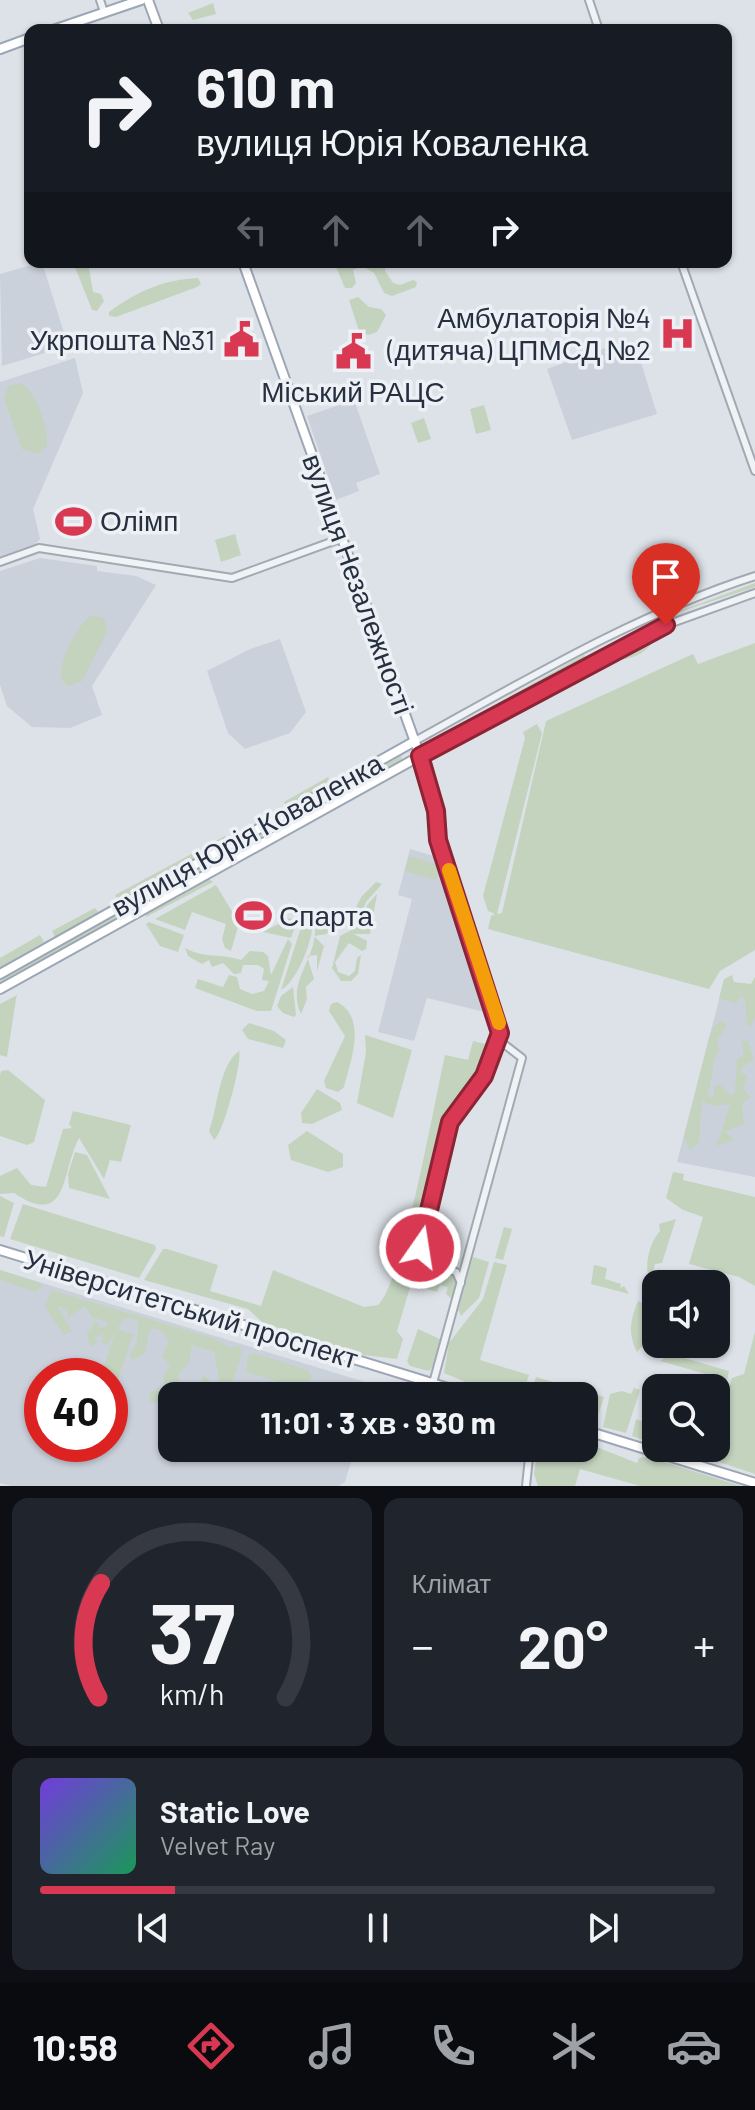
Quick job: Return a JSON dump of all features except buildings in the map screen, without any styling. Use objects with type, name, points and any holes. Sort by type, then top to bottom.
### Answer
[{"type":"main road","points":[[70,24],[141,0]]},
{"type":"main road","points":[[148,0],[157,24]]},
{"type":"main road","points":[[0,49],[24,40]]},
{"type":"main road","name":"вулиця Незалежності","points":[[245,268],[420,756]]},
{"type":"main road","name":"вулиця Юрія Коваленка","points":[[0,974],[415,741]]},
{"type":"main road","name":"вулиця Юрія Коваленка","points":[[0,989],[420,756]]},
{"type":"main road","name":"Університетський проспект","points":[[0,1250],[430,1382]]},
{"type":"main road","points":[[598,1434],[755,1483]]},
{"type":"street","points":[[100,0],[104,12]]},
{"type":"street","points":[[589,0],[597,24]]},
{"type":"street","points":[[683,268],[755,471]]},
{"type":"street","points":[[0,562],[39,548],[232,578],[342,538]]},
{"type":"street","name":"вулиця Юрія Коваленка","points":[[415,741],[619,631],[710,590],[755,576]]},
{"type":"street","name":"вулиця Юрія Коваленка","points":[[420,756],[658,628],[755,593]]},
{"type":"street","name":"вулиця Незалежності","points":[[420,756],[436,811],[438,840],[489,991],[500,1027],[500,1041]]},
{"type":"street","points":[[433,1382],[461,1283],[522,1058],[500,1041],[484,1076],[450,1122],[421,1244],[424,1260],[456,1272],[461,1283]]},
{"type":"street","points":[[526,1486],[529,1462]]},
{"type":"street","points":[[528,1472],[533,1486]]},
{"type":"shaded area","points":[[24,267],[44,268],[68,346],[2,366],[0,274]]},
{"type":"shaded area","points":[[619,343],[639,356],[657,414],[572,440],[547,369]]},
{"type":"shaded area","points":[[75,358],[83,393],[33,509],[40,539],[34,545],[0,557],[0,382]]},
{"type":"shaded area","points":[[354,400],[380,474],[356,483],[359,491],[336,500],[307,416]]},
{"type":"shaded area","points":[[40,558],[97,566],[97,571],[136,576],[156,585],[92,686],[102,715],[70,728],[32,727],[7,706],[0,685],[0,571]]},
{"type":"shaded area","points":[[280,639],[306,712],[290,733],[245,749],[228,733],[207,671],[250,649]]},
{"type":"shaded area","points":[[410,849],[440,858],[488,1001],[485,1012],[427,998],[414,1041],[378,1032],[412,899],[398,895]]},
{"type":"shaded area","points":[[755,982],[755,1177],[677,1162],[723,984],[752,991]]},
{"type":"shaded area","points":[[0,1270],[365,1382],[158,1382],[158,1462],[351,1462],[345,1482],[339,1486],[11,1486],[0,1483]]},
{"type":"green space","points":[[213,3],[216,14],[193,20],[188,13]]},
{"type":"green space","points":[[75,268],[89,268],[93,292],[101,294],[104,301],[97,311],[92,310]]},
{"type":"green space","points":[[337,268],[358,268],[353,270],[356,283],[352,288],[345,288]]},
{"type":"green space","points":[[365,268],[385,268],[393,283],[400,285],[413,280],[417,282],[416,287],[392,296],[384,293],[374,273]]},
{"type":"green space","points":[[198,278],[201,284],[197,287],[116,317],[109,316],[109,312],[151,288]]},
{"type":"green space","points":[[358,297],[369,307],[381,309],[386,315],[377,332],[368,335],[359,331],[349,300]]},
{"type":"green space","points":[[21,383],[32,394],[46,431],[47,446],[38,454],[22,449],[4,399],[8,386]]},
{"type":"green space","points":[[484,405],[491,430],[476,434],[470,409]]},
{"type":"green space","points":[[424,418],[431,439],[418,443],[411,423]]},
{"type":"green space","points":[[235,534],[241,555],[221,562],[215,540]]},
{"type":"green space","points":[[755,583],[755,587],[664,617]]},
{"type":"green space","points":[[92,615],[104,618],[107,632],[82,681],[68,686],[61,679],[66,654],[81,626]]},
{"type":"green space","points":[[654,634],[658,636],[642,653],[629,658],[606,660]]},
{"type":"green space","points":[[755,643],[755,950],[720,971],[709,989],[488,929],[491,916],[495,914],[488,911],[483,896],[525,738],[523,732],[537,724],[542,733],[497,914],[502,913],[546,721],[693,654],[698,664]]},
{"type":"green space","points":[[584,655],[586,658],[432,741],[433,739]]},
{"type":"green space","points":[[401,756],[402,759],[0,983],[0,979]]},
{"type":"green space","points":[[328,777],[330,782],[286,807],[284,802]]},
{"type":"green space","points":[[225,836],[230,840],[118,901],[115,895]]},
{"type":"green space","points":[[409,856],[440,865],[436,880],[405,871]]},
{"type":"green space","points":[[209,879],[213,882],[146,917],[146,914]]},
{"type":"green space","points":[[376,882],[382,884],[366,902],[358,923],[345,927],[362,896]]},
{"type":"green space","points":[[216,885],[239,923],[231,951],[225,948],[222,939],[226,924],[192,912],[185,930],[155,919]]},
{"type":"green space","points":[[377,894],[370,934],[354,934],[367,941],[366,949],[362,951],[349,943],[335,962],[338,972],[349,976],[355,971],[357,958],[361,955],[358,974],[351,981],[341,981],[332,968],[340,936],[359,926],[367,905]]},
{"type":"green space","points":[[95,908],[99,913],[55,937],[52,931]]},
{"type":"green space","points":[[313,910],[306,953],[295,976],[281,990],[305,915]]},
{"type":"green space","points":[[320,913],[328,915],[331,920],[327,934],[315,936]]},
{"type":"green space","points":[[290,918],[296,924],[291,938],[263,932]]},
{"type":"green space","points":[[149,922],[184,935],[178,952],[160,946],[146,924]]},
{"type":"green space","points":[[40,935],[44,942],[0,967],[0,958]]},
{"type":"green space","points":[[315,937],[324,946],[317,971],[317,955],[309,956]]},
{"type":"green space","points":[[288,939],[292,944],[271,1011],[257,1011],[195,988],[198,979],[223,987],[229,975],[237,977],[240,989],[252,994],[264,991],[269,981],[262,980],[264,969],[258,965],[243,965],[241,973],[234,974],[223,963],[212,967],[209,960],[202,964],[188,956],[185,948],[200,954],[241,960],[250,951],[263,952],[268,956],[271,975]]},
{"type":"green space","points":[[308,959],[314,979],[306,987],[307,999],[301,1014],[298,987]]},
{"type":"green space","points":[[732,975],[734,982],[751,984],[755,977],[755,1018],[751,1026],[747,1025],[745,999],[740,997],[736,1003],[719,999],[724,979]]},
{"type":"green space","points":[[293,987],[294,1017],[283,1013],[277,1006],[281,996]]},
{"type":"green space","points":[[17,995],[7,1057],[0,1055],[0,1004]]},
{"type":"green space","points":[[337,1002],[346,1009],[354,1029],[350,1065],[344,1087],[338,1092],[326,1088],[324,1081],[345,1036],[329,1011],[331,1004]]},
{"type":"green space","points":[[721,1021],[727,1024],[717,1041],[719,1051],[707,1094],[712,1098],[715,1086],[720,1085],[731,1096],[735,1092],[737,1059],[743,1056],[742,1041],[748,1041],[754,1060],[742,1067],[741,1073],[747,1075],[743,1089],[751,1098],[742,1103],[744,1124],[725,1132],[735,1140],[716,1146],[730,1104],[713,1106],[702,1101],[699,1142],[690,1150],[684,1137],[709,1038],[714,1026]]},
{"type":"green space","points":[[249,1023],[274,1031],[286,1040],[283,1048],[248,1039],[242,1030]]},
{"type":"green space","points":[[365,1035],[412,1050],[393,1118],[357,1103],[366,1052]]},
{"type":"green space","points":[[473,1041],[490,1045],[445,1126],[415,1256],[420,1264],[455,1276],[457,1284],[453,1300],[446,1294],[448,1287],[440,1285],[437,1292],[411,1284],[397,1331],[403,1339],[397,1359],[364,1355],[263,1323],[248,1309],[144,1280],[163,1249],[167,1249],[218,1265],[210,1291],[261,1306],[273,1270],[364,1307],[378,1305],[388,1289],[408,1227],[445,1055],[468,1060]]},
{"type":"green space","points":[[239,1051],[231,1097],[214,1140],[209,1131],[220,1088],[227,1067]]},
{"type":"green space","points":[[8,1070],[45,1100],[34,1142],[27,1145],[0,1136],[0,1076],[1,1071]]},
{"type":"green space","points":[[317,1089],[340,1103],[342,1110],[312,1124],[302,1123],[301,1113]]},
{"type":"green space","points":[[73,1111],[131,1125],[121,1162],[110,1160],[104,1179],[79,1138],[65,1180],[54,1201],[45,1205],[32,1203],[14,1193],[0,1194],[0,1176],[17,1168],[31,1185],[46,1187],[63,1129],[72,1128],[69,1124]]},
{"type":"green space","points":[[307,1131],[343,1154],[343,1167],[328,1172],[291,1160],[288,1145]]},
{"type":"green space","points":[[75,1152],[87,1155],[110,1199],[69,1188],[68,1174]]},
{"type":"green space","points":[[673,1172],[684,1174],[683,1180],[755,1197],[755,1286],[730,1275],[730,1270],[712,1270],[689,1264],[703,1217],[683,1210],[666,1198]]},
{"type":"green space","points":[[0,1196],[14,1203],[4,1237],[0,1236]]},
{"type":"green space","points":[[23,1204],[155,1245],[156,1249],[139,1278],[10,1239]]},
{"type":"green space","points":[[676,1219],[662,1263],[648,1270],[647,1261],[660,1231],[659,1224]]},
{"type":"green space","points":[[504,1227],[512,1229],[503,1260],[495,1258]]},
{"type":"green space","points":[[473,1257],[489,1262],[479,1298],[461,1316],[458,1309]]},
{"type":"green space","points":[[494,1262],[507,1265],[480,1360],[529,1375],[527,1382],[466,1382],[444,1373],[449,1343],[483,1299]]},
{"type":"green space","points":[[594,1265],[607,1268],[605,1279],[621,1284],[620,1288],[624,1286],[629,1294],[591,1284]]},
{"type":"green space","points":[[0,1270],[43,1286],[35,1292],[0,1280]]},
{"type":"green space","points":[[51,1290],[216,1339],[231,1348],[239,1345],[242,1354],[233,1382],[218,1382],[214,1352],[192,1345],[189,1363],[179,1373],[179,1382],[164,1382],[163,1377],[170,1365],[162,1356],[169,1341],[163,1332],[154,1328],[149,1332],[145,1354],[132,1360],[130,1354],[137,1342],[138,1322],[131,1318],[124,1319],[117,1329],[133,1334],[125,1358],[107,1358],[116,1330],[108,1345],[101,1343],[104,1334],[94,1338],[98,1342],[91,1347],[86,1331],[91,1330],[94,1320],[102,1328],[107,1327],[107,1322],[92,1317],[85,1306],[68,1318],[67,1310],[57,1306],[72,1331],[64,1335],[45,1307]]},
{"type":"green space","points":[[638,1301],[642,1303],[642,1346],[637,1352],[631,1327]]},
{"type":"green space","points":[[418,1329],[442,1340],[436,1363],[429,1371],[410,1366],[407,1361]]},
{"type":"green space","points":[[755,1332],[755,1474],[719,1462],[730,1462],[730,1385],[732,1378],[744,1374]]},
{"type":"green space","points":[[253,1353],[308,1370],[312,1376],[309,1382],[279,1382],[246,1372],[248,1356]]},
{"type":"green space","points":[[664,1358],[684,1358],[729,1371],[728,1374],[706,1374],[660,1361]]},
{"type":"green space","points":[[536,1377],[553,1382],[534,1382]]},
{"type":"green space","points":[[634,1388],[640,1390],[626,1433],[603,1427],[610,1394],[622,1391],[631,1394]]},
{"type":"green space","points":[[158,1390],[158,1403],[149,1401],[150,1392]]},
{"type":"green space","points":[[598,1395],[604,1397],[598,1415]]},
{"type":"green space","points":[[636,1419],[642,1421],[642,1439],[632,1436]]},
{"type":"green space","points":[[598,1448],[637,1463],[642,1458],[642,1462],[664,1462],[741,1486],[640,1486],[580,1469],[575,1486],[538,1486],[534,1474],[536,1462],[598,1462]]},
{"type":"slow traffic","points":[[449,870],[499,1023]]},
{"type":"place","name":"Амбулаторія №4 (дитяча) ЦПМСД №2","points":[[677,334]]},
{"type":"place","name":"Укрпошта №31","points":[[241,340]]},
{"type":"place","name":"Міський РАЦС","points":[[353,352]]},
{"type":"place","name":"Олімп","points":[[74,521]]},
{"type":"place","name":"Спарта","points":[[253,916]]},
{"type":"route","points":[[420,1248],[450,1122],[484,1076],[500,1041],[500,1027],[486,979],[438,840],[432,792],[420,756],[613,650],[666,625]]}]
